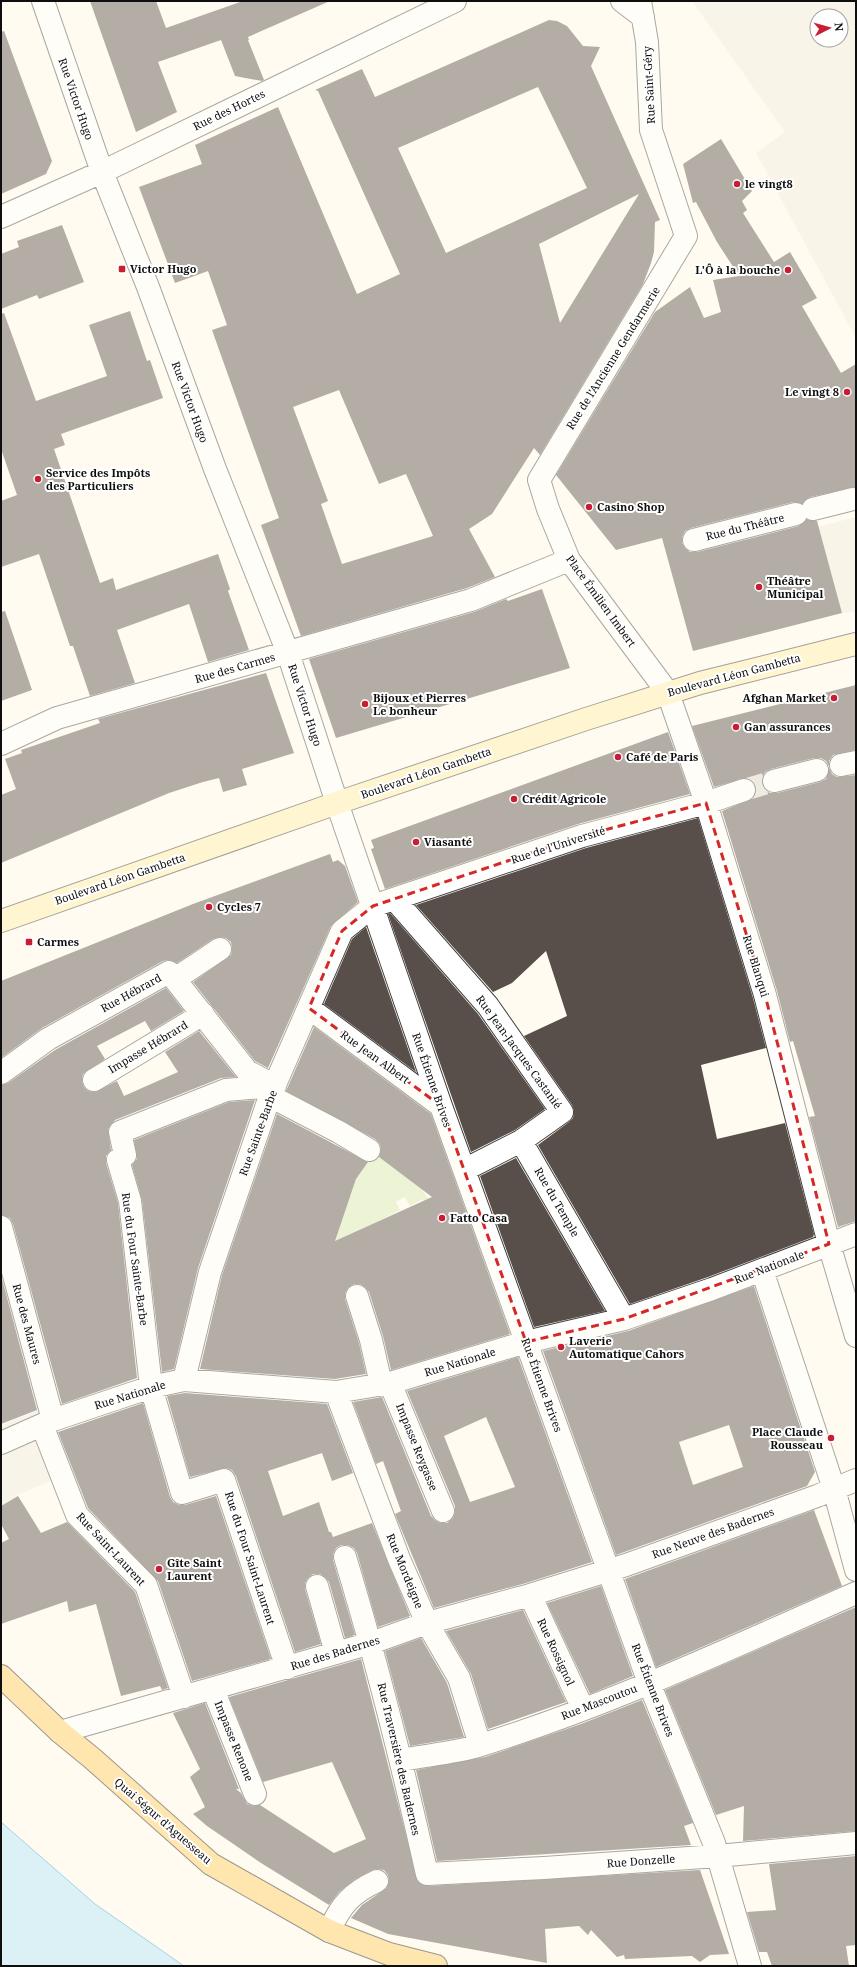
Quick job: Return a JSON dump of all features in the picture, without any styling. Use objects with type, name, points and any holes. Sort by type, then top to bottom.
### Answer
[{"type":"main road","name":"Boulevard Léon Gambetta","points":[[1,921],[337,803],[668,693],[726,676],[856,644]]},
{"type":"main road","name":"Quai Ségur d'Aguesseau","points":[[1,1676],[60,1732],[93,1758],[211,1864],[328,1931],[389,1954],[436,1966]]},
{"type":"street","name":"Rue Victor Hugo","points":[[43,1],[102,172],[148,288],[215,469],[288,653],[337,803]]},
{"type":"street","name":"Rue des Hortes","points":[[1,217],[102,172],[455,1]]},
{"type":"street","points":[[622,1],[642,9]]},
{"type":"street","name":"Rue Saint-Géry","points":[[642,9],[647,42],[651,130],[686,236]]},
{"type":"street","name":"Rue de l'Ancienne Gendarmerie","points":[[539,480],[686,236]]},
{"type":"street","name":"Place Émilien Imbert","points":[[539,480],[548,509],[569,560],[668,693]]},
{"type":"street","name":"Rue du Théâtre","points":[[694,540],[853,499]]},
{"type":"street","name":"Rue des Carmes","points":[[1,744],[57,718],[471,600],[569,560]]},
{"type":"street","name":"Rue Blanqui","points":[[668,693],[706,803],[765,995],[828,1244]]},
{"type":"street","points":[[774,781],[817,770]]},
{"type":"street","name":"Rue de l'Université","points":[[373,906],[396,900],[582,836],[706,803],[744,790]]},
{"type":"street","name":"Rue Étienne Brives","points":[[337,803],[441,1106],[608,1570],[649,1683],[718,1856],[750,1966]]},
{"type":"street","name":"Rue Jean-Jacques Castanié","points":[[396,900],[488,1006],[562,1112],[521,1141]]},
{"type":"street","name":"Rue Sainte-Barbe","points":[[184,1380],[210,1272],[273,1091],[342,931],[373,906]]},
{"type":"street","points":[[175,979],[220,949]]},
{"type":"street","name":"Rue Hébrard","points":[[1,1073],[48,1039],[169,972],[247,1071],[273,1091],[369,1150]]},
{"type":"street","name":"Rue Jean Albert","points":[[309,1008],[441,1106]]},
{"type":"street","name":"Impasse Hébrard","points":[[94,1080],[202,1014]]},
{"type":"street","name":"Rue du Four Sainte-Barbe","points":[[151,1387],[130,1201],[118,1160],[125,1155],[120,1132],[226,1090],[273,1091]]},
{"type":"street","points":[[464,1170],[521,1141]]},
{"type":"street","name":"Rue du Temple","points":[[521,1141],[624,1319]]},
{"type":"street","name":"Rue des Maures","points":[[1,1227],[47,1422]]},
{"type":"street","name":"Rue Nationale","points":[[1,1443],[47,1422],[151,1387],[184,1380],[336,1392],[386,1384],[526,1342],[624,1319],[762,1270],[856,1234]]},
{"type":"street","points":[[828,1244],[856,1336]]},
{"type":"street","points":[[762,1270],[826,1492],[856,1570]]},
{"type":"street","name":"Impasse Reygasse","points":[[357,1296],[386,1384],[443,1511]]},
{"type":"street","name":"Rue du Four Saint-Laurent","points":[[151,1387],[182,1493],[224,1480],[287,1668]]},
{"type":"street","name":"Rue Mordeigne","points":[[336,1392],[399,1559],[427,1623],[459,1678],[480,1745]]},
{"type":"street","name":"Rue Saint-Laurent","points":[[47,1422],[77,1515],[146,1585],[184,1697]]},
{"type":"street","points":[[826,1492],[856,1480]]},
{"type":"street","name":"Rue Neuve des Badernes","points":[[608,1570],[826,1492]]},
{"type":"street","name":"Rue Traversière des Badernes","points":[[345,1557],[371,1643],[401,1760],[427,1874]]},
{"type":"street","name":"Rue des Badernes","points":[[60,1732],[287,1668],[371,1643],[427,1623],[608,1570]]},
{"type":"street","points":[[317,1586],[336,1653]]},
{"type":"street","name":"Rue Mascoutou","points":[[401,1760],[480,1745],[582,1709],[649,1683],[856,1593]]},
{"type":"street","name":"Rue Rossignol","points":[[530,1594],[582,1709]]},
{"type":"street","name":"Impasse Renone","points":[[213,1689],[255,1794]]},
{"type":"street","name":"Rue Donzelle","points":[[427,1874],[536,1869],[718,1856],[856,1843]]},
{"type":"street","points":[[328,1931],[339,1910],[360,1889],[377,1881]]},
{"type":"highlighted area","points":[[706,803],[765,995],[829,1244],[624,1319],[526,1342],[441,1106],[309,1008],[342,931],[373,906],[582,836]]},
{"type":"green space","points":[[374,1153],[420,1187],[432,1203],[427,1206],[423,1199],[410,1206],[405,1197],[396,1202],[400,1210],[371,1225],[373,1231],[339,1247],[318,1232],[343,1199],[351,1195],[356,1179]]},
{"type":"shaded area","points":[[692,1],[856,1],[856,338],[756,153],[785,132]]},
{"type":"shaded area","points":[[856,517],[856,612],[842,613],[818,527]]},
{"type":"shaded area","points":[[44,1408],[53,1420],[68,1473],[18,1495],[1,1505],[1,1425]]},
{"type":"water","points":[[1,1822],[95,1904],[184,1966],[1,1966]]},
{"type":"building","points":[[90,1],[156,1],[166,28],[243,1],[330,1],[248,37],[264,80],[262,81],[235,76],[221,40],[158,62],[177,112],[136,132]]},
{"type":"building","points":[[549,20],[557,21],[567,26],[583,46],[600,47],[591,66],[660,220],[655,222],[654,252],[643,284],[540,455],[534,448],[492,514],[469,529],[495,577],[467,588],[301,636],[261,525],[279,518],[212,330],[227,325],[208,271],[175,283],[139,187],[202,164],[195,145],[278,107],[357,294],[400,274],[318,91],[315,90],[362,69],[375,97]],"holes":[[[538,87],[587,188],[446,253],[398,148]],[[639,194],[560,323],[539,244]],[[339,390],[379,484],[406,474],[433,536],[342,564],[321,504],[328,501],[293,407]]]},
{"type":"building","points":[[4,31],[52,161],[46,174],[1,194],[1,32]]},
{"type":"building","points":[[721,139],[752,191],[742,201],[747,210],[743,213],[774,262],[790,252],[817,298],[802,306],[841,373],[856,364],[856,487],[810,497],[802,504],[793,502],[691,528],[685,531],[682,537],[682,543],[690,552],[697,552],[799,526],[807,519],[817,521],[842,613],[693,651],[662,538],[616,550],[556,475],[655,312],[690,287],[704,318],[721,312],[713,280],[739,276],[717,242],[696,202],[693,203],[683,164]]},
{"type":"building","points":[[62,225],[84,282],[39,299],[37,295],[1,309],[1,254],[19,247],[17,241]]},
{"type":"building","points":[[130,311],[147,361],[150,360],[163,398],[61,434],[65,445],[54,449],[100,583],[113,578],[116,590],[218,554],[230,589],[228,591],[249,650],[208,662],[189,604],[117,630],[135,683],[90,696],[73,646],[70,646],[39,554],[1,567],[1,501],[17,495],[1,449],[1,314],[4,313],[36,401],[107,376],[89,325]]},
{"type":"building","points":[[542,589],[570,668],[336,738],[309,659],[474,612],[506,599],[508,601]]},
{"type":"building","points":[[5,611],[32,690],[1,701],[1,612]]},
{"type":"building","points":[[266,673],[294,753],[242,769],[247,785],[223,792],[219,778],[203,782],[169,793],[1,863],[1,795],[16,789],[5,759],[22,753],[21,750],[100,723],[98,719]]},
{"type":"building","points":[[856,685],[856,750],[833,755],[829,761],[829,766],[826,761],[821,758],[814,758],[771,769],[765,772],[762,778],[762,784],[765,790],[770,793],[777,793],[820,782],[826,779],[829,768],[832,774],[837,777],[856,775],[856,1221],[838,1227],[809,1117],[815,1116],[793,1041],[790,1042],[777,991],[722,811],[753,798],[756,793],[756,786],[752,781],[746,778],[714,787],[692,726]]},
{"type":"building","points":[[668,732],[690,794],[578,824],[385,889],[371,849],[374,848],[371,840]]},
{"type":"building","points":[[698,818],[753,998],[766,1048],[701,1065],[717,1139],[785,1123],[814,1234],[813,1237],[708,1277],[630,1304],[538,1145],[569,1122],[573,1118],[574,1111],[572,1105],[524,1036],[567,1016],[546,951],[512,983],[493,992],[416,905],[586,848]]},
{"type":"building","points":[[330,854],[333,862],[338,860],[345,866],[358,902],[331,926],[268,1068],[255,1061],[193,982],[231,955],[231,942],[226,938],[220,937],[213,939],[177,963],[169,960],[163,961],[42,1028],[1,1058],[1,981],[193,904]]},
{"type":"building","points":[[390,913],[478,1014],[545,1109],[515,1130],[471,1152],[388,914]]},
{"type":"building","points":[[366,927],[416,1072],[324,1004],[352,939]]},
{"type":"building","points":[[166,988],[184,1011],[151,1031],[145,1021],[97,1046],[105,1059],[83,1074],[82,1081],[84,1087],[88,1091],[95,1092],[117,1081],[124,1096],[178,1072],[165,1052],[199,1031],[236,1077],[221,1078],[115,1120],[108,1129],[111,1150],[106,1156],[106,1163],[118,1203],[137,1378],[62,1404],[13,1224],[10,1218],[1,1215],[1,1085],[8,1083],[55,1050]]},
{"type":"building","points":[[314,1027],[431,1114],[510,1334],[391,1370],[383,1336],[369,1292],[360,1284],[354,1284],[348,1288],[345,1293],[345,1299],[359,1343],[366,1374],[335,1379],[200,1369],[222,1275],[277,1114],[368,1162],[356,1179],[335,1241],[432,1197],[379,1157],[381,1150],[380,1144],[375,1139],[286,1091]]},
{"type":"building","points":[[255,1100],[198,1268],[174,1369],[162,1372],[142,1200],[132,1165],[137,1159],[134,1140],[229,1102]]},
{"type":"building","points":[[516,1158],[605,1311],[534,1327],[480,1176]]},
{"type":"building","points":[[1,1275],[37,1410],[1,1424]]},
{"type":"building","points":[[754,1286],[815,1472],[807,1486],[616,1555],[543,1351],[628,1331]],"holes":[[[729,1425],[743,1467],[693,1485],[679,1442]]]},
{"type":"building","points":[[518,1357],[592,1562],[526,1583],[434,1608],[395,1514],[401,1511],[383,1461],[376,1464],[353,1402],[382,1397],[431,1516],[436,1521],[447,1523],[453,1518],[455,1506],[407,1391]],"holes":[[[486,1417],[515,1487],[470,1502],[444,1436]]]},
{"type":"building","points":[[185,1393],[327,1404],[353,1473],[332,1481],[322,1453],[268,1471],[283,1516],[319,1502],[329,1532],[331,1532],[333,1537],[372,1523],[410,1616],[378,1627],[357,1553],[354,1548],[348,1545],[341,1545],[336,1548],[333,1554],[333,1560],[355,1635],[345,1638],[329,1582],[320,1574],[313,1574],[305,1583],[305,1589],[321,1644],[295,1652],[236,1476],[232,1470],[226,1468],[190,1477],[167,1396]]},
{"type":"building","points":[[143,1403],[170,1497],[173,1502],[179,1505],[185,1505],[216,1496],[271,1659],[192,1681],[158,1581],[88,1508],[58,1432]]},
{"type":"building","points":[[18,1496],[41,1533],[67,1522],[135,1592],[168,1688],[162,1690],[160,1686],[121,1696],[96,1604],[69,1612],[67,1601],[1,1624],[1,1543],[9,1539],[1,1524],[1,1506]]},
{"type":"building","points":[[814,1510],[842,1586],[656,1667],[625,1579]]},
{"type":"building","points":[[601,1586],[633,1676],[590,1694],[547,1603]]},
{"type":"building","points":[[856,1607],[856,1831],[743,1841],[744,1806],[716,1815],[665,1690]]},
{"type":"building","points":[[523,1610],[566,1702],[488,1729],[471,1674],[446,1631]]},
{"type":"building","points":[[421,1638],[447,1683],[464,1737],[410,1746],[385,1651]]},
{"type":"building","points":[[361,1659],[418,1882],[428,1886],[700,1870],[729,1954],[710,1955],[700,1962],[692,1956],[625,1959],[624,1955],[617,1957],[591,1930],[588,1935],[579,1926],[545,1929],[547,1963],[388,1934],[351,1918],[362,1905],[387,1888],[389,1881],[388,1875],[384,1870],[372,1870],[354,1880],[339,1892],[329,1905],[261,1863],[207,1826],[193,1814],[205,1807],[190,1777],[200,1769],[173,1713],[205,1703],[239,1789],[236,1789],[241,1793],[247,1804],[254,1806],[260,1805],[334,1853],[366,1839],[332,1762],[263,1782],[229,1697]]},
{"type":"building","points":[[642,1700],[693,1823],[684,1826],[691,1845],[437,1861],[416,1770],[485,1757],[581,1724]]},
{"type":"building","points":[[856,1856],[856,1945],[846,1946],[849,1966],[772,1966],[767,1952],[759,1952],[747,1912],[776,1910],[769,1864]]},
{"type":"tunnel","points":[[744,790],[774,781]]},
{"type":"place","name":"le vingt8","points":[[737,184]]},
{"type":"place","name":"Victor Hugo","points":[[122,269]]},
{"type":"place","name":"L'Ô à la bouche","points":[[788,270]]},
{"type":"place","name":"Le vingt 8","points":[[847,392]]},
{"type":"place","name":"Service des Impôts des Particuliers","points":[[38,479]]},
{"type":"place","name":"Casino Shop","points":[[589,507]]},
{"type":"place","name":"Théâtre Municipal","points":[[759,587]]},
{"type":"place","name":"Afghan Market","points":[[834,698]]},
{"type":"place","name":"Bijoux et Pierres Le bonheur","points":[[365,704]]},
{"type":"place","name":"Gan assurances","points":[[736,727]]},
{"type":"place","name":"Café de Paris","points":[[618,757]]},
{"type":"place","name":"Crédit Agricole","points":[[514,799]]},
{"type":"place","name":"Viasanté","points":[[416,842]]},
{"type":"place","name":"Cycles 7","points":[[209,907]]},
{"type":"place","name":"Carmes","points":[[29,942]]},
{"type":"place","name":"Fatto Casa","points":[[442,1218]]},
{"type":"place","name":"Laverie Automatique Cahors","points":[[561,1347]]},
{"type":"place","name":"Place Claude Rousseau","points":[[831,1438]]},
{"type":"place","name":"Gîte Saint Laurent","points":[[159,1569]]}]
